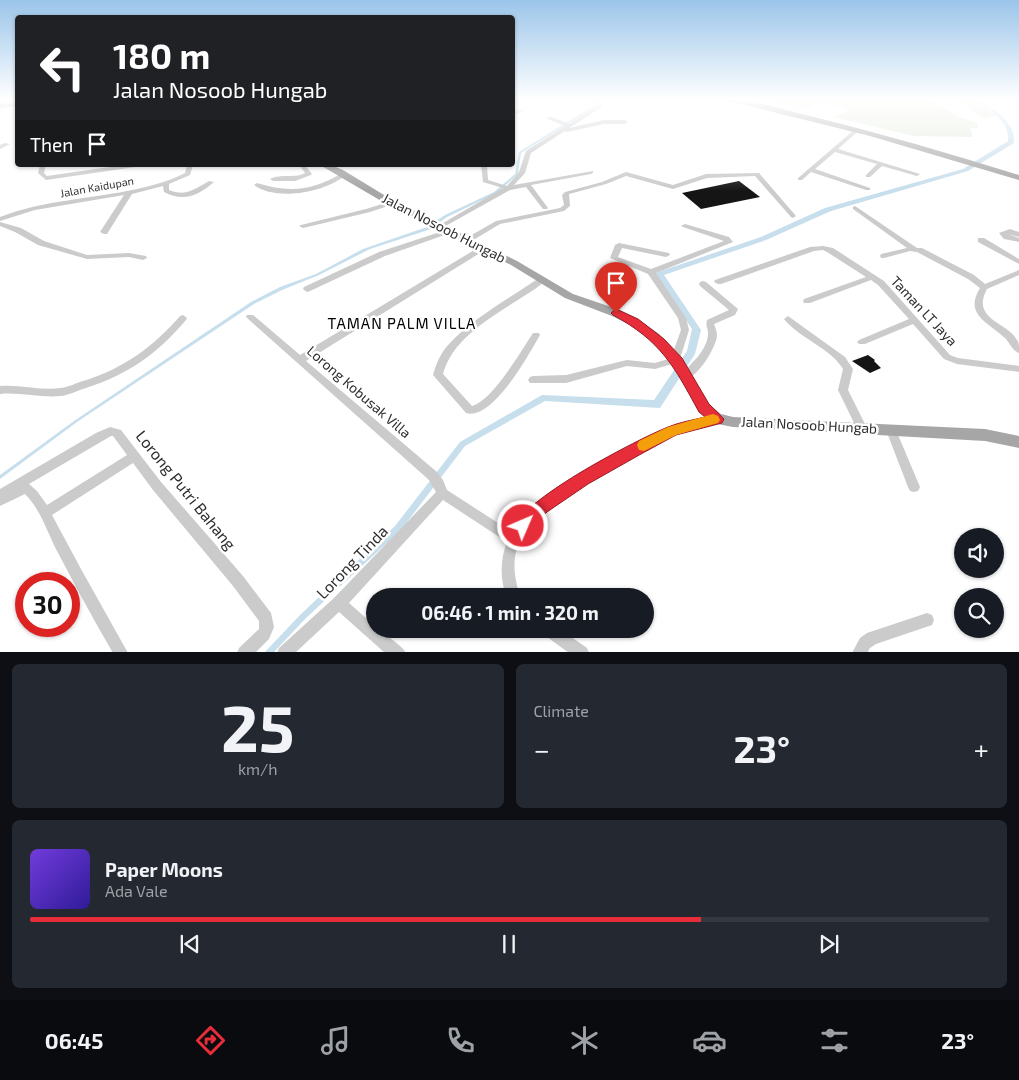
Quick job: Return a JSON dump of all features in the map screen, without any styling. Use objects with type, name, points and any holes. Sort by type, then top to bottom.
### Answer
[{"type":"main road","points":[[855,129],[1019,174]]},
{"type":"main road","points":[[871,129],[970,160]]},
{"type":"main road","points":[[984,164],[1019,178]]},
{"type":"main road","name":"Jalan Nosoob Hungab","points":[[328,167],[344,174],[392,203],[484,248],[576,299],[616,313],[634,322],[655,337],[680,366],[704,408],[717,419],[733,422],[985,435],[1019,442]]},
{"type":"street","points":[[307,289],[440,227],[504,187],[522,173],[526,153],[564,129]]},
{"type":"street","points":[[561,131],[569,129]]},
{"type":"street","points":[[849,129],[884,137]]},
{"type":"street","points":[[800,179],[854,132]]},
{"type":"street","points":[[0,147],[7,144]]},
{"type":"street","points":[[834,150],[917,174]]},
{"type":"street","points":[[868,176],[881,164]]},
{"type":"street","points":[[42,167],[41,173],[46,178],[123,167]]},
{"type":"street","name":"Jalan Kaidupan","points":[[0,219],[33,208],[129,193],[166,184],[188,174],[190,167]]},
{"type":"street","points":[[273,179],[283,177],[298,180],[309,174],[304,167]]},
{"type":"street","points":[[484,167],[485,181],[504,187],[591,172]]},
{"type":"street","points":[[810,170],[868,188]]},
{"type":"street","points":[[257,185],[271,191],[286,192],[327,183],[344,174]]},
{"type":"street","points":[[467,240],[498,222],[562,210],[567,206],[565,195],[567,193],[604,183],[626,174],[668,186],[706,176],[757,174],[793,216]]},
{"type":"street","points":[[166,184],[166,191],[181,197],[193,193],[211,182]]},
{"type":"street","points":[[527,184],[545,208]]},
{"type":"street","points":[[104,232],[129,193]]},
{"type":"street","points":[[303,226],[368,211],[392,203]]},
{"type":"street","points":[[855,208],[914,249],[966,275],[984,287]]},
{"type":"street","points":[[0,224],[18,230],[41,243],[87,257],[129,255],[143,258]]},
{"type":"street","points":[[651,272],[730,242],[685,226]]},
{"type":"street","points":[[981,240],[1019,262]]},
{"type":"street","points":[[666,255],[619,245],[614,258],[651,272],[685,322],[680,366]]},
{"type":"street","points":[[300,360],[484,248]]},
{"type":"street","name":"Taman LT Jaya","points":[[718,282],[819,248],[830,250],[884,287],[943,354],[951,359],[1019,369]]},
{"type":"street","points":[[884,256],[914,249]]},
{"type":"street","points":[[1019,272],[984,287],[979,298],[978,310],[1009,337],[1019,350]]},
{"type":"street","points":[[806,301],[872,277]]},
{"type":"street","points":[[536,335],[497,392],[480,409],[470,410],[438,375],[451,348],[476,327],[542,280]]},
{"type":"street","points":[[533,380],[566,378],[627,363],[655,366],[696,366],[708,348],[713,334],[710,322],[732,313],[734,308],[703,284]]},
{"type":"street","name":"Lorong Kobusak Villa","points":[[250,317],[438,484],[514,540]]},
{"type":"street","points":[[0,390],[11,388],[61,392],[108,377],[140,360],[153,350],[166,339],[183,318]]},
{"type":"street","points":[[788,318],[804,333],[838,355],[846,365],[847,373],[843,390],[862,428]]},
{"type":"street","points":[[862,342],[915,320]]},
{"type":"street","points":[[510,588],[507,567],[514,540],[523,526],[542,507],[583,480],[673,431],[717,419]]},
{"type":"street","points":[[891,430],[914,487]]},
{"type":"street","name":"Lorong Putri Bahang","points":[[0,501],[110,431],[117,432],[157,486],[238,581],[266,618],[267,627],[264,634],[244,652]]},
{"type":"street","points":[[46,512],[135,456]]},
{"type":"street","name":"Lorong Tinda","points":[[284,652],[339,603],[438,484]]},
{"type":"street","points":[[23,485],[46,512],[58,540],[121,652]]},
{"type":"street","name":"Lorong Putri Bahang","points":[[0,495],[23,485]]},
{"type":"street","points":[[339,603],[385,644],[399,652]]},
{"type":"street","points":[[859,652],[865,642],[872,638],[927,620]]},
{"type":"street","points":[[561,638],[582,652]]},
{"type":"green space","points":[[886,129],[970,129],[973,137],[913,136]]},
{"type":"water","points":[[555,129],[559,129],[521,153],[518,174],[497,193],[447,217],[431,229],[370,249],[319,275],[254,304],[77,422],[0,479],[0,475],[74,421],[251,302],[280,287],[316,274],[363,249],[427,227],[445,215],[494,192],[515,174],[519,152]]},
{"type":"water","points":[[1006,129],[1012,129],[1014,143],[968,171],[831,211],[766,240],[664,275],[701,330],[695,354],[660,408],[545,401],[465,446],[401,530],[306,618],[274,652],[265,652],[301,614],[395,526],[460,442],[542,395],[654,400],[687,351],[692,329],[655,273],[761,237],[825,208],[963,169],[1008,141]]},
{"type":"building","points":[[739,181],[760,197],[701,209],[682,193]]},
{"type":"building","points":[[868,355],[881,368],[870,373],[852,361]]},
{"type":"slow traffic","points":[[644,445],[686,426],[713,420]]},
{"type":"district","name":"TAMAN PALM VILLA","points":[[402,324]]},
{"type":"route","points":[[523,526],[542,507],[636,449],[686,426],[717,419],[704,408],[677,361],[660,342],[634,322],[616,313]]}]
